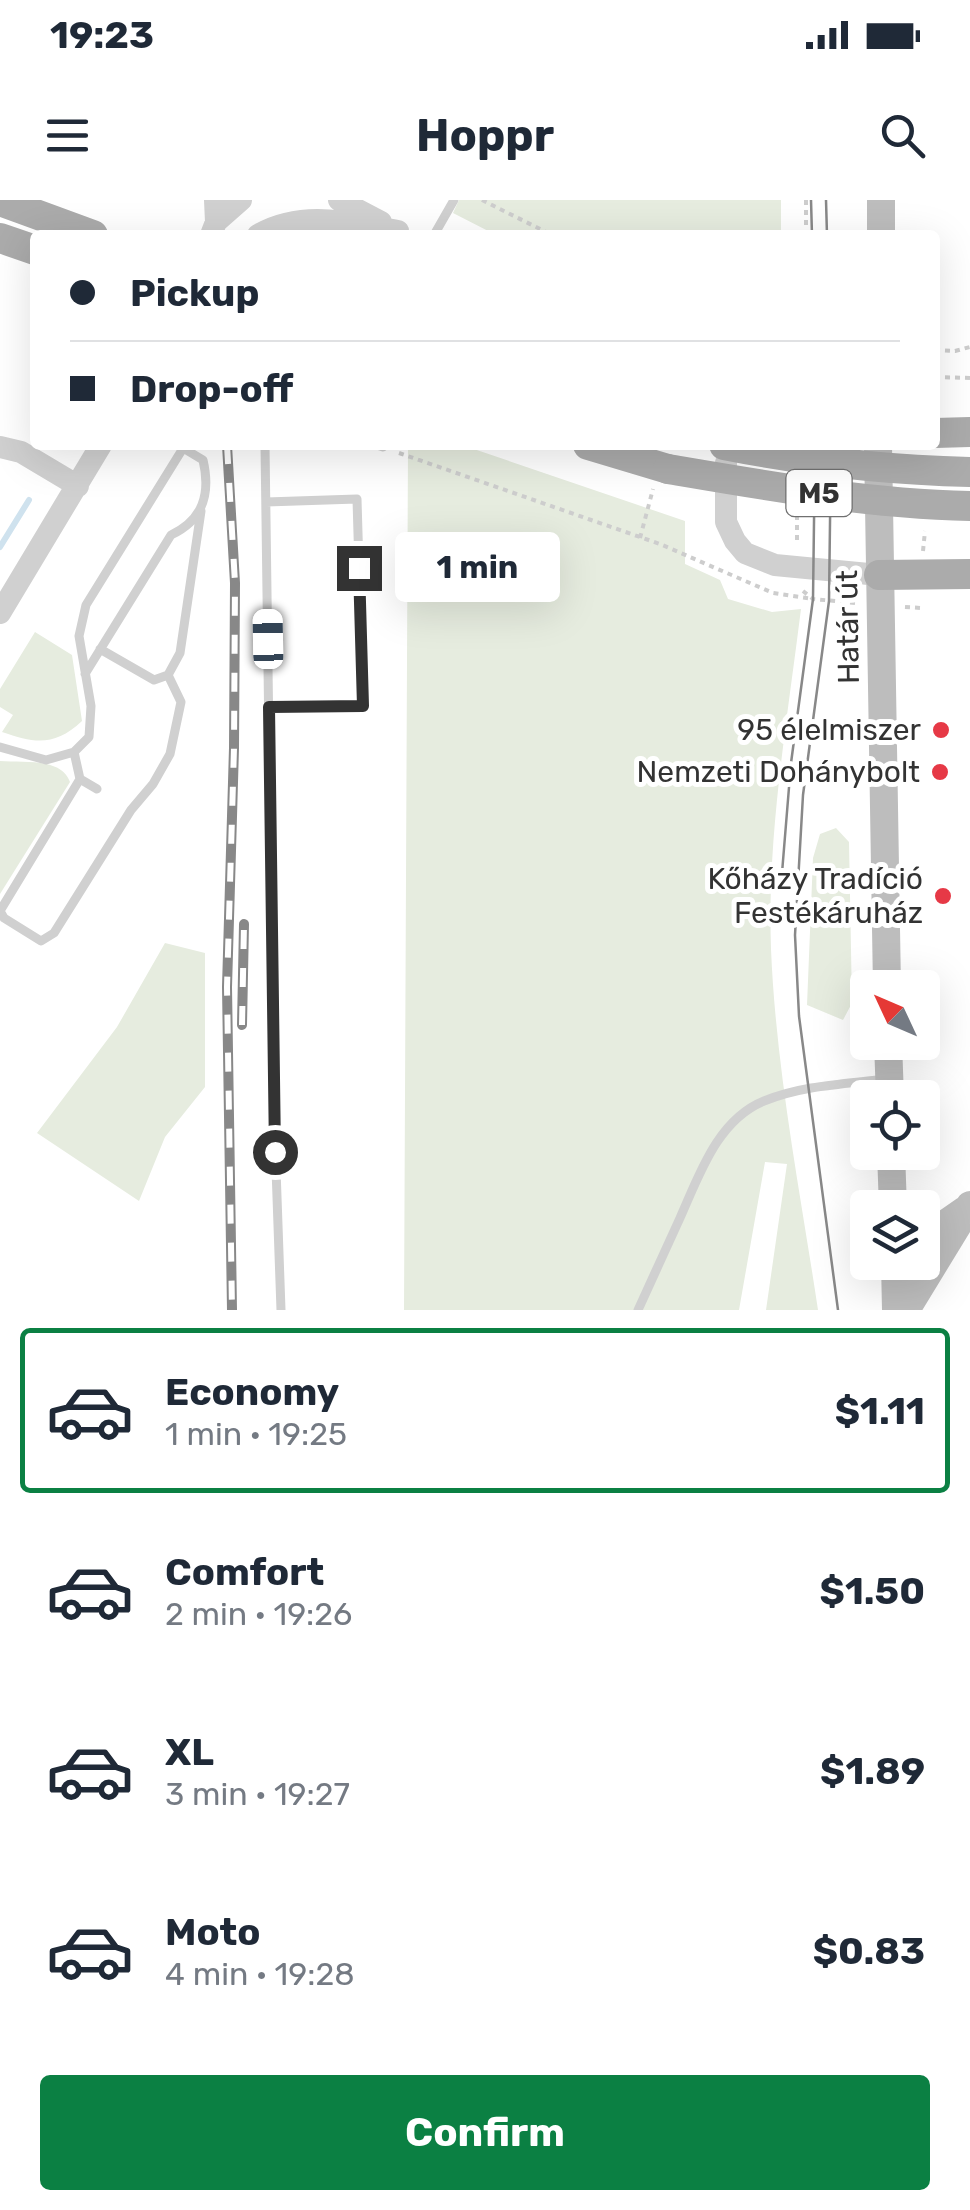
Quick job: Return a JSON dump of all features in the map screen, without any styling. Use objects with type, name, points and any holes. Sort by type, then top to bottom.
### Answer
[{"type":"main road","points":[[881,200],[881,230]]},
{"type":"main road","points":[[0,201],[79,230]]},
{"type":"main road","points":[[0,238],[30,248]]},
{"type":"main road","points":[[940,433],[970,432]]},
{"type":"main road","name":"M5","points":[[600,450],[662,475],[908,503],[970,506]]},
{"type":"main road","name":"M5","points":[[750,450],[905,470],[970,472]]},
{"type":"main road","name":"Határ út","points":[[878,450],[887,970]]},
{"type":"main road","points":[[879,575],[970,574]]},
{"type":"main road","points":[[940,1226],[954,1220],[970,1205]]},
{"type":"main road","points":[[906,1310],[970,1205]]},
{"type":"main road","points":[[895,1280],[896,1310]]},
{"type":"street","points":[[214,219],[241,200]]},
{"type":"street","points":[[340,200],[396,230]]},
{"type":"street","points":[[267,230],[322,218],[386,230]]},
{"type":"street","points":[[0,447],[21,452],[78,486]]},
{"type":"street","points":[[0,613],[98,450]]},
{"type":"street","points":[[725,450],[726,522],[734,541],[746,553],[774,564],[879,575]]},
{"type":"lane","points":[[437,230],[454,200]]},
{"type":"lane","points":[[0,747],[46,760],[74,752],[88,737],[90,706],[79,636],[86,605],[182,450]]},
{"type":"lane","points":[[100,649],[154,680],[168,675],[180,654],[207,476],[203,460],[189,450]]},
{"type":"lane","points":[[265,450],[274,1112],[281,1310]]},
{"type":"lane","points":[[266,502],[357,500],[363,706],[269,707]]},
{"type":"lane","points":[[85,674],[171,536],[187,528],[202,508]]},
{"type":"lane","points":[[74,752],[80,779],[0,912],[41,941],[54,933],[170,754],[181,702],[168,675]]},
{"type":"lane","points":[[80,779],[96,789]]},
{"type":"lane","points":[[638,1310],[708,1156],[732,1124],[763,1101],[793,1092],[850,1090]]},
{"type":"path","points":[[482,200],[542,230]]},
{"type":"path","points":[[806,200],[806,230]]},
{"type":"path","points":[[940,352],[970,347]]},
{"type":"path","points":[[940,377],[970,378]]},
{"type":"path","points":[[391,450],[660,544],[773,593],[813,599]]},
{"type":"path","points":[[640,538],[662,475]]},
{"type":"shaded area","points":[[459,200],[781,200],[781,230],[486,230],[453,213]]},
{"type":"shaded area","points":[[408,450],[477,450],[685,521],[685,564],[720,580],[728,599],[772,612],[801,609],[775,821],[771,949],[783,1085],[818,1310],[766,1310],[787,1164],[765,1162],[739,1310],[404,1310]]},
{"type":"shaded area","points":[[35,632],[72,655],[82,721],[54,739],[25,739],[2,732],[13,715],[0,707],[0,689]]},
{"type":"shaded area","points":[[0,761],[50,765],[70,782],[0,894]]},
{"type":"shaded area","points":[[836,828],[849,842],[851,970],[850,1007],[843,1020],[807,1005],[813,858],[820,834]]},
{"type":"shaded area","points":[[165,943],[205,953],[205,1087],[165,1137],[139,1201],[37,1133],[117,1027]]},
{"type":"waterway","points":[[0,547],[29,500]]},
{"type":"tram line","points":[[811,200],[812,230]]},
{"type":"tram line","points":[[826,200],[827,230]]},
{"type":"tram line","points":[[782,873],[791,763],[813,599],[815,450]]},
{"type":"tram line","points":[[831,450],[829,601],[803,795],[795,935],[799,1016],[838,1310]]},
{"type":"railway","points":[[227,450],[235,583],[227,987],[232,1310]]},
{"type":"railway","points":[[242,1025],[244,924]]},
{"type":"place","name":"95 élelmiszer","points":[[941,730]]},
{"type":"place","name":"Nemzeti Dohánybolt","points":[[940,772]]},
{"type":"place","name":"Kőházy Tradíció Festékáruház","points":[[943,896]]},
{"type":"route","points":[[275,1152],[269,707],[363,706],[359,568]]}]
